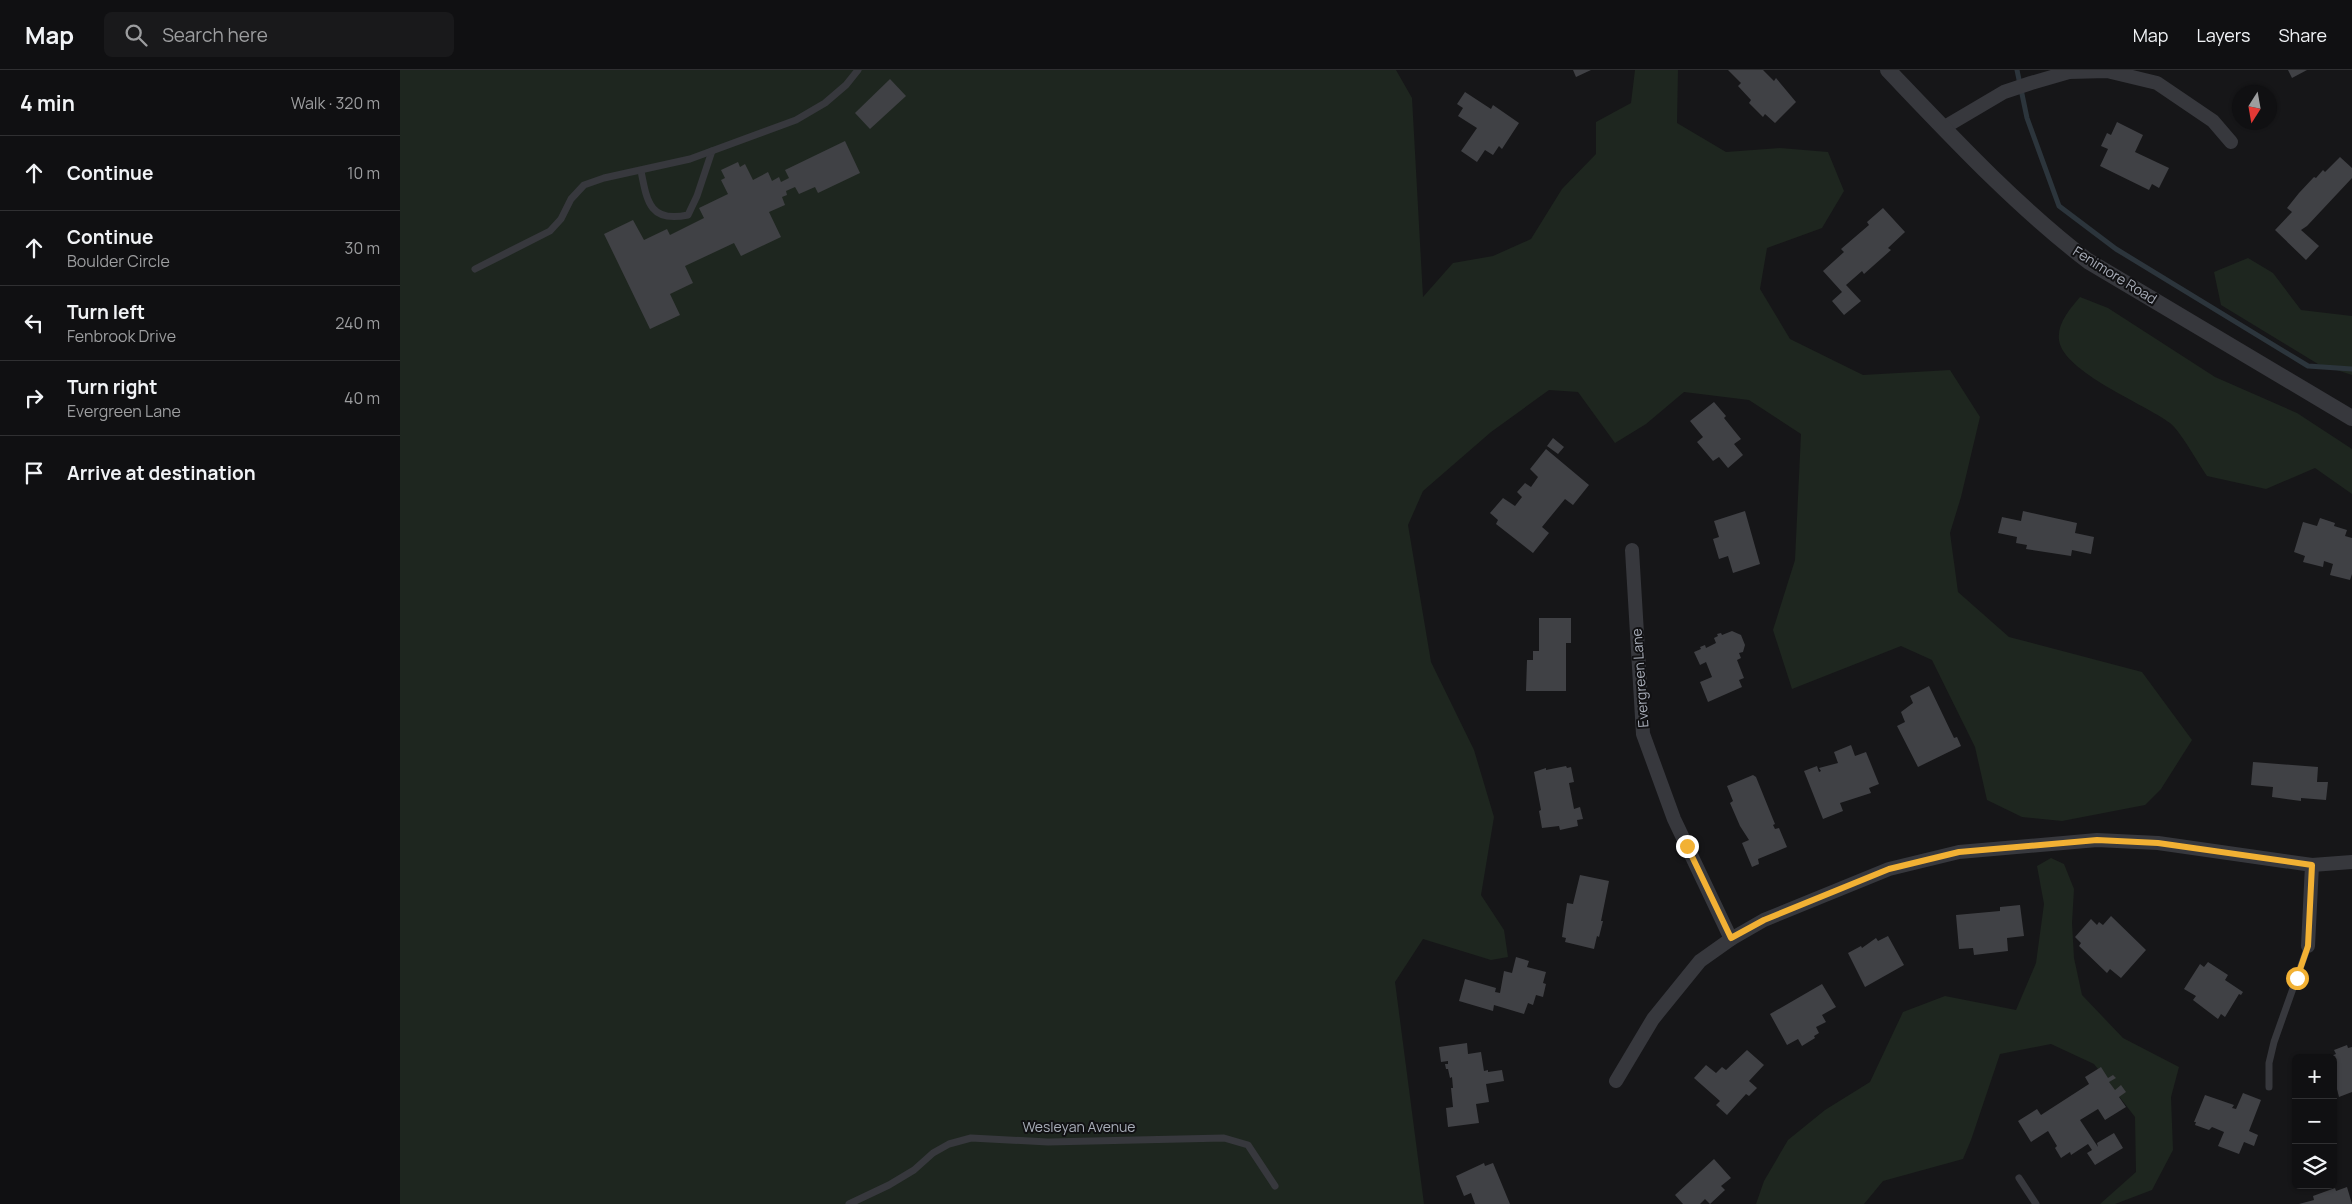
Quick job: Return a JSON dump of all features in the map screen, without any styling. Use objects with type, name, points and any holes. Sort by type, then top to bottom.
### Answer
[{"type":"street","name":"Fenimore Road","points":[[1888,70],[1944,128],[2066,244],[2088,261],[2352,418]]},
{"type":"street","points":[[1944,128],[2004,92],[2069,72],[2107,71],[2157,83],[2213,121],[2231,142]]},
{"type":"street","name":"Evergreen Lane","points":[[1632,550],[1643,734],[1674,819],[1731,938]]},
{"type":"street","points":[[1616,1081],[1658,1012],[1700,961],[1731,938],[1764,920],[1889,869],[1959,852],[2097,840],[2158,843],[2312,865],[2352,862]]},
{"type":"street","points":[[2308,946],[2312,865]]},
{"type":"lane","points":[[475,269],[550,230],[561,219],[571,199],[584,185],[604,178],[690,159],[796,120],[825,103],[858,70]]},
{"type":"lane","points":[[641,171],[648,202],[657,213],[672,218],[688,215],[697,196],[712,151]]},
{"type":"lane","points":[[2269,1087],[2269,1063],[2274,1042],[2308,946]]},
{"type":"lane","name":"Wesleyan Avenue","points":[[849,1204],[889,1185],[914,1170],[933,1153],[950,1144],[971,1138],[1048,1142],[1224,1138],[1248,1145],[1275,1186]]},
{"type":"lane","points":[[2019,1178],[2036,1204]]},
{"type":"shaded area","points":[[400,70],[1396,70],[1412,98],[1423,297],[1453,263],[1493,256],[1531,239],[1562,189],[1596,154],[1596,122],[1631,103],[1635,70],[1678,70],[1677,123],[1726,152],[1780,148],[1828,152],[1844,191],[1822,228],[1767,248],[1760,289],[1790,339],[1863,375],[1950,370],[1980,417],[1961,497],[1950,533],[1958,592],[2009,637],[2142,672],[2192,740],[2161,789],[2145,805],[2062,821],[2022,817],[1987,800],[1975,747],[1932,660],[1901,646],[1792,689],[1773,630],[1795,560],[1801,434],[1749,400],[1684,392],[1646,424],[1615,443],[1578,392],[1549,390],[1491,432],[1423,491],[1408,525],[1431,662],[1474,750],[1494,817],[1481,895],[1504,930],[1508,957],[1491,960],[1423,939],[1395,982],[1424,1204],[400,1204]]},
{"type":"shaded area","points":[[2248,258],[2273,273],[2301,310],[2352,316],[2352,375],[2318,364],[2221,305],[2214,272]]},
{"type":"shaded area","points":[[2080,297],[2108,308],[2215,377],[2297,413],[2352,449],[2352,494],[2315,468],[2266,489],[2207,476],[2184,440],[2170,423],[2089,375],[2064,352],[2059,340],[2060,328],[2072,306]]},
{"type":"shaded area","points":[[2051,858],[2064,864],[2074,889],[2072,923],[2074,958],[2082,995],[2123,1038],[2179,1067],[2171,1097],[2173,1150],[2152,1190],[2115,1204],[2100,1204],[2136,1172],[2135,1117],[2094,1064],[2051,1044],[2000,1054],[1963,1159],[1883,1181],[1864,1204],[1756,1204],[1764,1181],[1788,1140],[1825,1110],[1870,1082],[1903,1012],[1945,996],[2016,1010],[2036,963],[2044,904],[2037,866]]},
{"type":"building","points":[[1573,70],[1591,70],[1576,77]]},
{"type":"building","points":[[1728,70],[1763,70],[1774,81],[1776,78],[1796,102],[1775,123],[1765,114],[1763,117],[1749,103],[1751,100],[1738,86],[1741,83]]},
{"type":"building","points":[[2288,70],[2307,70],[2292,78]]},
{"type":"building","points":[[890,79],[906,96],[870,129],[855,113]]},
{"type":"building","points":[[1465,92],[1491,109],[1493,105],[1519,123],[1502,149],[1499,146],[1493,155],[1485,150],[1477,162],[1461,151],[1477,128],[1458,116],[1463,108],[1457,104]]},
{"type":"building","points":[[2117,122],[2143,135],[2135,152],[2169,168],[2159,188],[2152,184],[2149,190],[2100,166],[2108,149],[2101,146],[2107,133],[2111,135]]},
{"type":"building","points":[[845,141],[860,173],[818,193],[815,187],[799,194],[795,187],[786,191],[787,195],[782,197],[785,205],[769,212],[781,237],[741,256],[734,243],[685,266],[693,283],[670,294],[680,315],[650,329],[604,234],[633,220],[644,240],[667,229],[670,235],[704,218],[699,208],[728,194],[721,180],[725,178],[721,170],[738,162],[740,167],[745,164],[753,180],[768,172],[772,181],[779,177],[781,182],[789,178],[785,170]]},
{"type":"building","points":[[2340,157],[2352,168],[2352,178],[2301,230],[2319,246],[2306,260],[2275,230],[2292,212],[2287,208],[2299,193],[2314,177],[2316,178],[2323,170],[2325,172]]},
{"type":"building","points":[[1883,208],[1905,232],[1888,248],[1891,250],[1864,274],[1862,271],[1846,285],[1861,301],[1844,315],[1832,301],[1842,292],[1823,271],[1844,252],[1841,249],[1869,225],[1867,222]]},
{"type":"building","points":[[1714,402],[1741,439],[1734,444],[1743,455],[1728,468],[1719,457],[1713,461],[1697,442],[1703,437],[1690,421]]},
{"type":"building","points":[[1553,438],[1564,447],[1558,454],[1547,446]]},
{"type":"building","points":[[1546,449],[1589,485],[1573,505],[1565,499],[1542,527],[1549,533],[1533,553],[1496,524],[1498,520],[1490,513],[1503,498],[1515,506],[1522,497],[1517,492],[1525,483],[1531,487],[1538,477],[1530,469]]},
{"type":"building","points":[[1745,511],[1760,564],[1733,573],[1728,556],[1719,559],[1713,539],[1719,537],[1714,521]]},
{"type":"building","points":[[2023,511],[2077,523],[2075,533],[2094,537],[2091,554],[2072,550],[2071,556],[2026,549],[2027,545],[2016,543],[2017,537],[1998,533],[2002,517],[2021,521]]},
{"type":"building","points":[[2320,518],[2335,523],[2334,526],[2347,530],[2345,536],[2352,538],[2352,574],[2350,580],[2330,575],[2333,564],[2324,561],[2323,567],[2303,562],[2305,556],[2294,552],[2303,522],[2317,526]]},
{"type":"building","points":[[1539,618],[1571,618],[1571,643],[1566,643],[1566,691],[1526,691],[1527,660],[1533,660],[1533,651],[1539,651]]},
{"type":"building","points":[[1732,631],[1741,635],[1745,645],[1743,652],[1739,653],[1741,658],[1737,660],[1744,678],[1739,680],[1742,687],[1708,702],[1700,682],[1712,677],[1706,662],[1700,665],[1694,652],[1701,649],[1700,647],[1705,645],[1706,648],[1716,643],[1714,638],[1718,636],[1717,634],[1721,633],[1722,635]]},
{"type":"building","points":[[1929,686],[1954,738],[1957,737],[1961,746],[1918,767],[1897,726],[1905,722],[1901,712],[1913,703],[1910,696]]},
{"type":"building","points":[[1851,745],[1855,756],[1866,752],[1879,784],[1869,788],[1871,793],[1840,803],[1843,811],[1823,819],[1804,771],[1817,766],[1819,772],[1821,771],[1819,768],[1838,763],[1834,752]]},
{"type":"building","points":[[2253,762],[2318,767],[2317,782],[2328,782],[2326,800],[2301,798],[2301,801],[2272,797],[2273,787],[2251,785]]},
{"type":"building","points":[[1566,766],[1567,768],[1571,767],[1574,782],[1569,783],[1574,809],[1580,807],[1583,819],[1577,820],[1578,826],[1560,830],[1559,826],[1542,828],[1539,811],[1541,810],[1534,772],[1546,768],[1546,770]]},
{"type":"building","points":[[1753,775],[1756,777],[1775,824],[1773,825],[1775,829],[1779,828],[1787,847],[1758,859],[1759,864],[1752,867],[1742,843],[1749,840],[1740,826],[1730,803],[1733,801],[1727,786]]},
{"type":"building","points":[[1580,875],[1609,881],[1601,921],[1603,921],[1594,949],[1565,942],[1566,938],[1562,937],[1567,903],[1573,904]]},
{"type":"building","points":[[2020,905],[2024,936],[2007,938],[2008,951],[1974,955],[1973,948],[1959,949],[1956,915],[2000,911],[2000,907]]},
{"type":"building","points":[[2111,916],[2146,950],[2121,978],[2110,969],[2107,973],[2079,946],[2081,943],[2075,937],[2091,919],[2097,925],[2099,922],[2103,925]]},
{"type":"building","points":[[1888,936],[1904,965],[1865,987],[1848,953],[1861,946],[1862,948],[1876,938],[1878,941]]},
{"type":"building","points":[[1516,957],[1529,961],[1527,967],[1546,972],[1543,983],[1546,984],[1543,997],[1536,995],[1533,1005],[1528,1003],[1524,1014],[1494,1005],[1493,1011],[1459,1001],[1465,979],[1496,988],[1495,992],[1500,993],[1504,971],[1512,973]]},
{"type":"building","points":[[2208,962],[2228,975],[2225,980],[2243,992],[2241,995],[2239,994],[2225,1017],[2221,1014],[2218,1019],[2193,1000],[2196,996],[2184,989],[2200,964],[2204,967]]},
{"type":"building","points":[[1822,984],[1836,1007],[1822,1015],[1826,1022],[1816,1027],[1819,1033],[1814,1036],[1815,1038],[1802,1046],[1798,1039],[1787,1045],[1770,1014]]},
{"type":"building","points":[[1467,1043],[1468,1054],[1481,1052],[1484,1071],[1502,1070],[1504,1081],[1486,1084],[1489,1102],[1476,1104],[1479,1123],[1448,1127],[1446,1108],[1453,1107],[1452,1077],[1450,1078],[1448,1069],[1446,1069],[1445,1064],[1448,1064],[1448,1061],[1441,1062],[1439,1047]]},
{"type":"building","points":[[2347,1045],[2348,1048],[2352,1047],[2352,1092],[2339,1097],[2337,1089],[2337,1054],[2334,1050]]},
{"type":"building","points":[[1747,1050],[1764,1065],[1749,1081],[1757,1088],[1749,1096],[1746,1094],[1727,1115],[1716,1105],[1720,1101],[1694,1078],[1706,1065],[1716,1073],[1722,1067],[1726,1070]]},
{"type":"building","points":[[2101,1067],[2108,1078],[2113,1075],[2116,1078],[2109,1082],[2115,1090],[2121,1085],[2126,1092],[2119,1097],[2126,1107],[2105,1120],[2098,1109],[2080,1120],[2098,1147],[2097,1143],[2114,1133],[2123,1148],[2095,1165],[2087,1153],[2092,1150],[2088,1144],[2071,1155],[2070,1152],[2061,1158],[2055,1148],[2057,1146],[2048,1131],[2031,1142],[2018,1121],[2037,1109],[2041,1115],[2089,1084],[2085,1077]]},
{"type":"building","points":[[2243,1093],[2261,1100],[2249,1131],[2258,1135],[2254,1146],[2244,1142],[2239,1154],[2218,1146],[2224,1132],[2212,1127],[2209,1130],[2195,1125],[2196,1122],[2194,1122],[2205,1095],[2234,1105],[2232,1108],[2236,1109]]},
{"type":"building","points":[[1714,1159],[1731,1178],[1721,1186],[1725,1190],[1710,1204],[1705,1199],[1700,1204],[1683,1204],[1675,1195]]},
{"type":"building","points":[[1484,1163],[1485,1166],[1493,1163],[1510,1204],[1475,1204],[1471,1193],[1464,1196],[1456,1176]]},
{"type":"building","points":[[2347,1187],[2352,1204],[2299,1204],[2314,1200],[2313,1196],[2332,1189],[2336,1191]]},
{"type":"waterway","points":[[2017,70],[2027,118],[2059,206],[2116,249],[2308,366],[2352,369]]},
{"type":"route","points":[[1687,846],[1731,938],[1764,920],[1889,869],[1959,852],[2097,840],[2158,843],[2312,865],[2309,886],[2308,946],[2297,978]]}]
